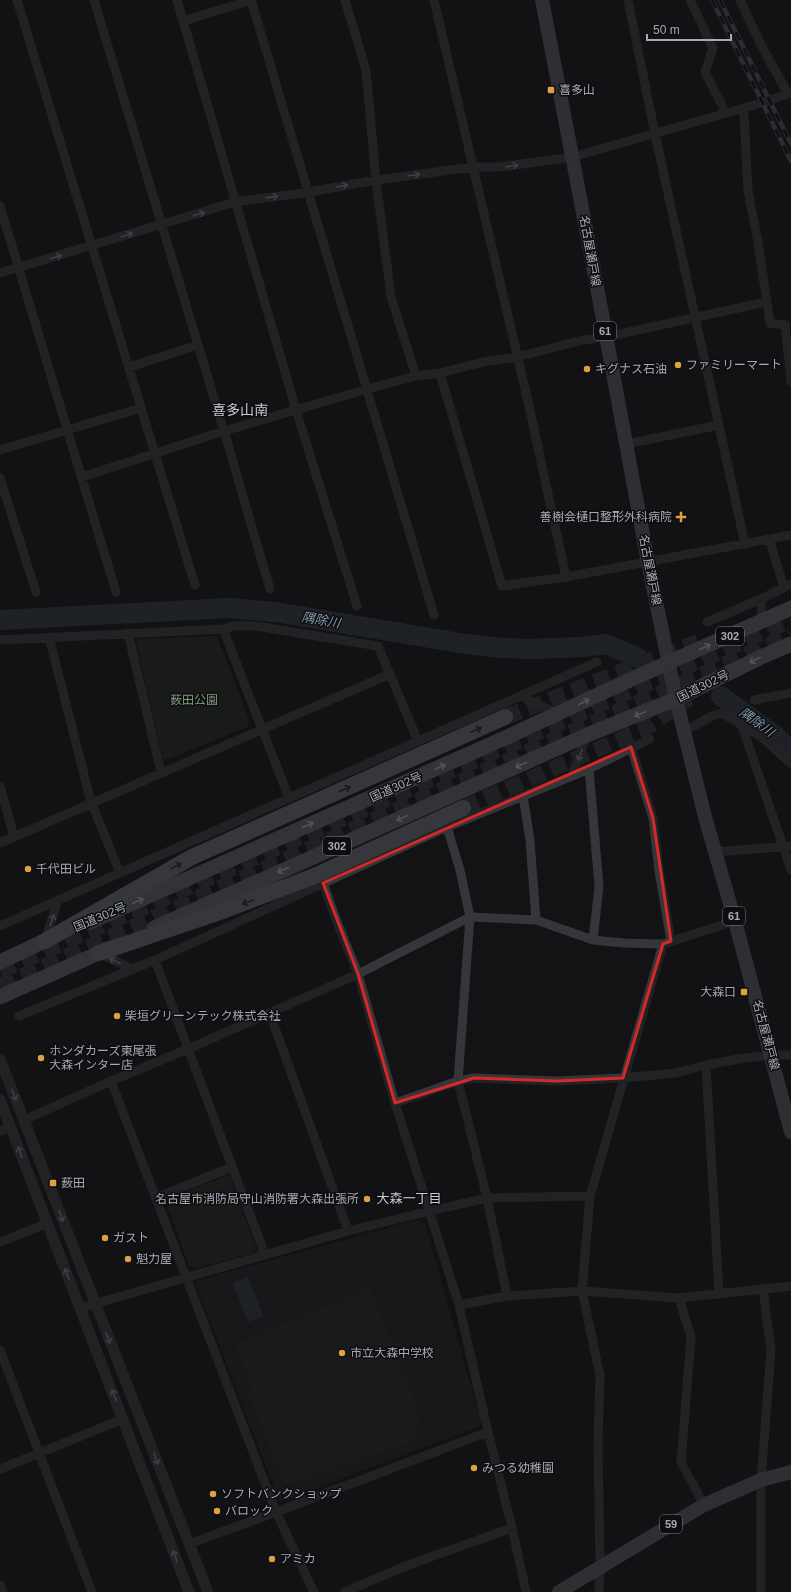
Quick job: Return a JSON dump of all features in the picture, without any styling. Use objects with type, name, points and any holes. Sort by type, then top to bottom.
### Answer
[{"type":"highway","name":"国道302号","points":[[0,962],[558,714],[669,662],[791,608]]},
{"type":"highway","name":"国道302号","points":[[0,997],[587,735],[676,699],[761,657],[791,644]]},
{"type":"highway","points":[[45,941],[192,857],[506,717]]},
{"type":"highway","points":[[99,953],[220,912],[312,877],[463,808]]},
{"type":"main road","name":"名古屋瀬戸線","points":[[542,0],[648,562],[676,699],[715,852],[735,921],[791,1132]]},
{"type":"main road","name":"59","points":[[559,1592],[704,1505],[761,1480],[791,1472]]},
{"type":"street","points":[[17,0],[195,585]]},
{"type":"street","points":[[94,0],[270,589]]},
{"type":"street","points":[[176,0],[296,410],[357,606]]},
{"type":"street","points":[[183,21],[251,0],[434,615]]},
{"type":"street","points":[[345,0],[366,70],[376,180],[391,296],[416,376]]},
{"type":"street","points":[[434,0],[530,410],[566,577]]},
{"type":"street","points":[[628,0],[655,134],[745,544]]},
{"type":"street","points":[[690,0],[713,48],[705,72],[725,113]]},
{"type":"street","points":[[0,273],[235,202],[309,192],[376,180],[473,167],[500,167],[572,157],[741,109],[790,93],[761,45],[740,0]]},
{"type":"street","points":[[741,109],[744,115],[748,191],[758,242],[766,302],[770,323],[785,325],[791,381]]},
{"type":"street","points":[[0,206],[116,592]]},
{"type":"street","points":[[82,477],[224,431],[416,376],[440,373],[483,362],[517,357],[583,340],[606,337],[696,316],[766,302]]},
{"type":"street","points":[[129,367],[198,346]]},
{"type":"street","points":[[440,373],[502,586],[566,577],[791,535]]},
{"type":"street","points":[[0,450],[141,408]]},
{"type":"street","points":[[626,444],[719,425]]},
{"type":"street","points":[[0,478],[36,592]]},
{"type":"street","points":[[707,622],[788,586],[769,539]]},
{"type":"street","points":[[761,599],[762,621]]},
{"type":"street","points":[[0,640],[223,629],[233,626],[256,626],[378,646],[418,741]]},
{"type":"street","points":[[223,629],[289,798]]},
{"type":"street","points":[[128,633],[161,772]]},
{"type":"street","points":[[49,637],[91,802],[120,873]]},
{"type":"street","points":[[0,926],[598,662]]},
{"type":"street","points":[[0,843],[91,802],[390,674]]},
{"type":"street","points":[[754,700],[791,693]]},
{"type":"street","points":[[520,696],[558,714]]},
{"type":"street","points":[[685,731],[712,716],[722,713],[764,739],[791,764]]},
{"type":"street","points":[[742,726],[787,846],[791,870]]},
{"type":"street","points":[[572,776],[587,735]]},
{"type":"street","points":[[20,1016],[155,960],[447,827],[572,776],[650,739]]},
{"type":"street","points":[[599,1592],[598,1445],[600,1376],[582,1291],[590,1196],[623,1078],[667,942],[652,818],[631,747]]},
{"type":"street","points":[[588,769],[599,886],[593,940]]},
{"type":"street","points":[[0,786],[14,837]]},
{"type":"street","points":[[523,796],[530,840],[536,920]]},
{"type":"street","points":[[447,827],[460,870],[470,917],[458,1082],[487,1198],[507,1296]]},
{"type":"street","points":[[715,852],[787,846]]},
{"type":"street","points":[[323,884],[336,922],[358,974],[395,1103],[459,1305],[526,1592]]},
{"type":"street","points":[[45,941],[58,900]]},
{"type":"street","points":[[24,1120],[111,1081],[270,1014],[358,974],[470,917],[536,920],[593,940],[624,944],[667,942],[735,921]]},
{"type":"street","points":[[99,953],[132,969]]},
{"type":"street","points":[[155,960],[265,1255]]},
{"type":"street","points":[[270,1014],[348,1231]]},
{"type":"street","points":[[395,1103],[474,1078],[556,1081],[623,1078],[676,1073],[706,1065],[771,1055],[791,1055]]},
{"type":"street","points":[[0,1059],[208,1592]]},
{"type":"street","points":[[706,1065],[719,1293]]},
{"type":"street","points":[[111,1081],[185,1278],[276,1512],[314,1592]]},
{"type":"street","points":[[0,1100],[5,1129],[48,1223],[189,1592]]},
{"type":"street","points":[[155,1198],[232,1167]]},
{"type":"street","points":[[80,1308],[348,1231],[487,1198],[590,1196]]},
{"type":"street","points":[[0,1242],[48,1223]]},
{"type":"street","points":[[459,1305],[507,1296],[582,1291],[678,1298],[791,1286]]},
{"type":"street","points":[[761,1592],[761,1480],[771,1350],[763,1289]]},
{"type":"street","points":[[678,1298],[691,1337],[681,1462],[704,1505]]},
{"type":"street","points":[[0,1350],[92,1592]]},
{"type":"street","points":[[0,1469],[123,1420]]},
{"type":"street","points":[[189,1544],[488,1432]]},
{"type":"street","points":[[345,1592],[408,1566],[512,1528]]},
{"type":"street","points":[[0,1585],[3,1592]]},
{"type":"highlighted area","points":[[631,747],[653,818],[671,941],[663,944],[623,1078],[557,1081],[474,1078],[395,1103],[358,974],[323,883]]},
{"type":"shaded area","name":"市立大森中学校","points":[[417,1220],[425,1224],[481,1421],[480,1426],[283,1501],[279,1500],[196,1285],[198,1280]]},
{"type":"shaded area","points":[[248,1277],[263,1316],[248,1322],[233,1283]]},
{"type":"green space","name":"薮田公園","points":[[217,636],[249,720],[247,727],[168,759],[163,758],[136,643],[139,639]]},
{"type":"green space","points":[[229,1175],[256,1248],[253,1253],[196,1268],[189,1266],[166,1202],[167,1198]]},
{"type":"green space","points":[[370,1288],[420,1415],[415,1441],[284,1486],[248,1392],[253,1390],[235,1344]]},
{"type":"waterway","name":"隅除川","points":[[0,620],[229,608],[275,612],[466,644],[502,648],[530,649],[582,647],[606,644],[638,658]]},
{"type":"waterway","name":"隅除川","points":[[721,696],[773,734],[791,750]]},
{"type":"tunnel","points":[[0,971],[791,620]]},
{"type":"tunnel","points":[[0,986],[791,635]]},
{"type":"tunnel","points":[[505,717],[698,642]]},
{"type":"tunnel","points":[[463,808],[644,729],[689,698]]},
{"type":"railway","points":[[712,0],[791,161]]},
{"type":"railway","points":[[720,0],[791,144]]},
{"type":"place","name":"喜多山","points":[[551,90]]},
{"type":"place","name":"ファミリーマート","points":[[678,365]]},
{"type":"place","name":"キグナス石油","points":[[587,369]]},
{"type":"place","name":"善樹会樋口整形外科病院","points":[[681,517]]},
{"type":"place","name":"千代田ビル","points":[[28,869]]},
{"type":"place","name":"大森口","points":[[744,992]]},
{"type":"place","name":"柴垣グリーンテック株式会社","points":[[117,1016]]},
{"type":"place","name":"ホンダカーズ東尾張 大森インター店","points":[[41,1058]]},
{"type":"place","name":"薮田","points":[[53,1183]]},
{"type":"place","name":"名古屋市消防局守山消防署大森出張所","points":[[367,1199]]},
{"type":"place","name":"ガスト","points":[[105,1238]]},
{"type":"place","name":"魁力屋","points":[[128,1259]]},
{"type":"place","name":"市立大森中学校","points":[[342,1353]]},
{"type":"place","name":"みつる幼稚園","points":[[474,1468]]},
{"type":"place","name":"ソフトバンクショップ","points":[[213,1494]]},
{"type":"place","name":"バロック","points":[[217,1511]]},
{"type":"place","name":"アミカ","points":[[272,1559]]},
{"type":"district","name":"喜多山南","points":[[240,410]]},
{"type":"district","name":"大森一丁目","points":[[409,1198]]}]
